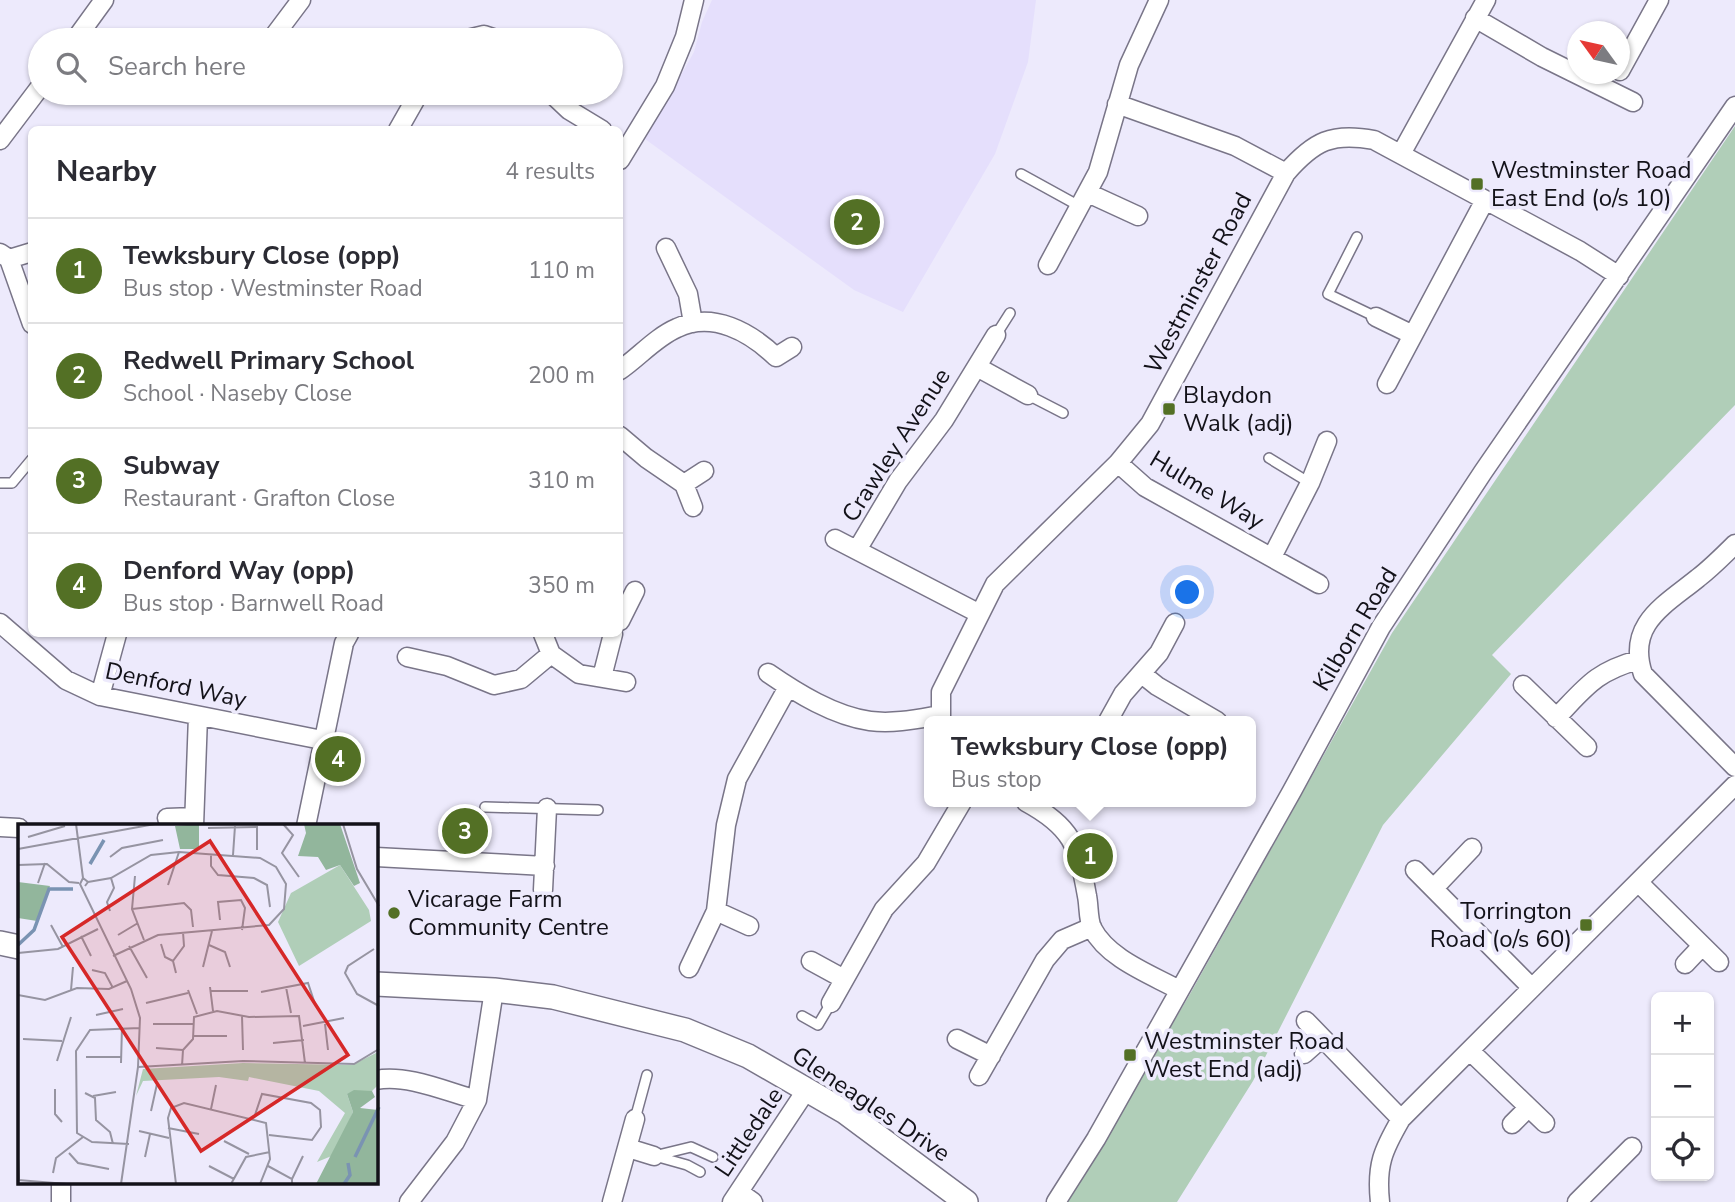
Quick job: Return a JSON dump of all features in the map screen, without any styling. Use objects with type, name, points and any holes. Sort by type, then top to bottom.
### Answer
[{"type":"street","points":[[85,28],[104,0]]},
{"type":"street","points":[[280,28],[301,0]]},
{"type":"street","points":[[623,148],[665,86],[684,37],[694,0]]},
{"type":"street","points":[[1048,265],[1098,172],[1133,56],[1159,0]]},
{"type":"street","points":[[1401,154],[1486,0]]},
{"type":"street","points":[[1630,51],[1659,0]]},
{"type":"street","points":[[1475,18],[1542,57],[1567,64]]},
{"type":"street","points":[[1620,84],[1633,102]]},
{"type":"street","points":[[0,141],[28,102]]},
{"type":"street","points":[[1117,104],[1234,146],[1286,173]]},
{"type":"street","points":[[400,126],[412,105]]},
{"type":"street","points":[[564,105],[595,126]]},
{"type":"street","name":"Kilborn Road","points":[[1056,1202],[1097,1139],[1381,627],[1483,472],[1735,106]]},
{"type":"street","name":"Westminster Road","points":[[940,716],[943,685],[1001,576],[1118,463],[1150,424],[1286,173],[1304,153],[1329,139],[1352,136],[1374,140],[1580,251],[1619,276]]},
{"type":"street","points":[[1084,200],[1138,216]]},
{"type":"street","points":[[1387,384],[1485,201]]},
{"type":"street","points":[[666,248],[688,294],[693,323]]},
{"type":"street","points":[[28,253],[4,256],[28,314]]},
{"type":"street","points":[[1376,317],[1413,335]]},
{"type":"street","points":[[623,368],[677,327],[693,323],[712,322],[733,327],[754,337],[776,357],[792,347]]},
{"type":"street","name":"Crawley Avenue","points":[[857,550],[898,481],[944,420],[996,335]]},
{"type":"street","name":"Crawley Avenue","points":[[977,367],[1028,395]]},
{"type":"street","points":[[623,439],[684,484],[693,508]]},
{"type":"street","name":"Hulme Way","points":[[1272,557],[1310,482],[1327,441]]},
{"type":"street","name":"Hulme Way","points":[[1118,463],[1146,487],[1319,584]]},
{"type":"street","points":[[684,484],[704,471]]},
{"type":"street","name":"Crawley Avenue","points":[[835,539],[980,614]]},
{"type":"street","points":[[1732,554],[1663,604],[1648,621],[1640,637],[1639,660],[1643,674],[1735,767]]},
{"type":"street","points":[[623,615],[635,591]]},
{"type":"street","name":"Denford Way","points":[[0,623],[66,680],[100,696],[323,740]]},
{"type":"street","points":[[1111,716],[1123,694],[1158,653],[1175,623]]},
{"type":"street","points":[[100,696],[116,637]]},
{"type":"street","points":[[306,824],[347,637]]},
{"type":"street","points":[[544,637],[551,654],[579,674],[626,682]]},
{"type":"street","points":[[602,677],[612,637]]},
{"type":"street","points":[[407,657],[447,666],[494,685],[521,679],[551,654]]},
{"type":"street","points":[[1556,718],[1593,680],[1609,669],[1639,660]]},
{"type":"street","points":[[768,673],[788,687],[842,713],[869,721],[924,719]]},
{"type":"street","points":[[1142,674],[1157,686],[1208,716]]},
{"type":"street","points":[[1523,685],[1587,747]]},
{"type":"street","points":[[689,968],[716,911],[726,825],[737,779],[788,687]]},
{"type":"street","points":[[167,818],[194,821],[198,716]]},
{"type":"street","points":[[1380,1202],[1377,1180],[1383,1150],[1401,1119],[1735,785]]},
{"type":"street","points":[[831,1003],[884,909],[926,863],[959,807]]},
{"type":"street","points":[[543,890],[547,808]]},
{"type":"street","points":[[1057,809],[1081,859],[1092,927],[1113,954],[1179,990]]},
{"type":"street","points":[[0,827],[18,828]]},
{"type":"street","points":[[1434,888],[1472,848]]},
{"type":"street","points":[[378,858],[545,866]]},
{"type":"street","points":[[1415,870],[1532,988]]},
{"type":"street","points":[[1637,882],[1719,962]]},
{"type":"street","points":[[716,911],[749,926]]},
{"type":"street","points":[[979,1076],[1045,960],[1062,940],[1092,927]]},
{"type":"street","points":[[0,943],[18,947]]},
{"type":"street","points":[[1685,964],[1702,946]]},
{"type":"street","points":[[811,961],[844,979]]},
{"type":"street","name":"Gleneagles Drive","points":[[378,985],[494,990],[564,999],[685,1030],[748,1055],[845,1112],[966,1202]]},
{"type":"street","points":[[409,1202],[455,1142],[477,1100],[494,990]]},
{"type":"street","points":[[1306,1021],[1401,1119]]},
{"type":"street","points":[[1304,1054],[1322,1038]]},
{"type":"street","points":[[957,1039],[991,1056]]},
{"type":"street","points":[[1470,1051],[1545,1124]]},
{"type":"street","points":[[378,1080],[389,1078],[412,1082],[477,1100]]},
{"type":"street","name":"Littledale","points":[[741,1199],[807,1089]]},
{"type":"street","points":[[1512,1124],[1528,1108]]},
{"type":"street","points":[[612,1202],[635,1119]]},
{"type":"street","points":[[1585,1199],[1632,1147]]},
{"type":"street","points":[[628,1148],[654,1156]]},
{"type":"street","points":[[61,1184],[61,1202]]},
{"type":"lane","points":[[1021,174],[1084,200]]},
{"type":"lane","points":[[1357,237],[1328,294],[1376,317]]},
{"type":"lane","points":[[996,335],[1010,313]]},
{"type":"lane","points":[[1028,395],[1063,414]]},
{"type":"lane","points":[[1269,458],[1310,482]]},
{"type":"lane","points":[[0,483],[12,483],[28,464]]},
{"type":"lane","points":[[485,807],[598,810]]},
{"type":"lane","points":[[802,1016],[818,1025],[831,1003]]},
{"type":"lane","points":[[635,1119],[646,1075]]},
{"type":"lane","points":[[654,1156],[691,1147],[713,1157]]},
{"type":"lane","points":[[654,1156],[687,1165],[700,1172]]},
{"type":"shaded area","points":[[712,0],[1036,0],[1028,62],[995,154],[903,312],[854,290],[645,139],[694,52],[702,22]]},
{"type":"green space","points":[[1735,126],[1735,405],[1492,655],[1511,674],[1383,825],[1253,1081],[1177,1202],[1067,1202],[1190,994],[1392,633]]},
{"type":"place","name":"Westminster Road East End (o/s 10)","points":[[1477,184]]},
{"type":"place","name":"Redwell Primary School","points":[[857,222]]},
{"type":"place","name":"Blaydon Walk (adj)","points":[[1169,409]]},
{"type":"place","name":"Denford Way (opp)","points":[[338,759]]},
{"type":"place","name":"Subway","points":[[465,831]]},
{"type":"place","name":"Tewksbury Close (opp)","points":[[1090,856]]},
{"type":"place","name":"Vicarage Farm Community Centre","points":[[394,913]]},
{"type":"place","name":"Torrington Road (o/s 60)","points":[[1586,925]]},
{"type":"place","name":"Westminster Road West End (adj)","points":[[1130,1055]]}]
